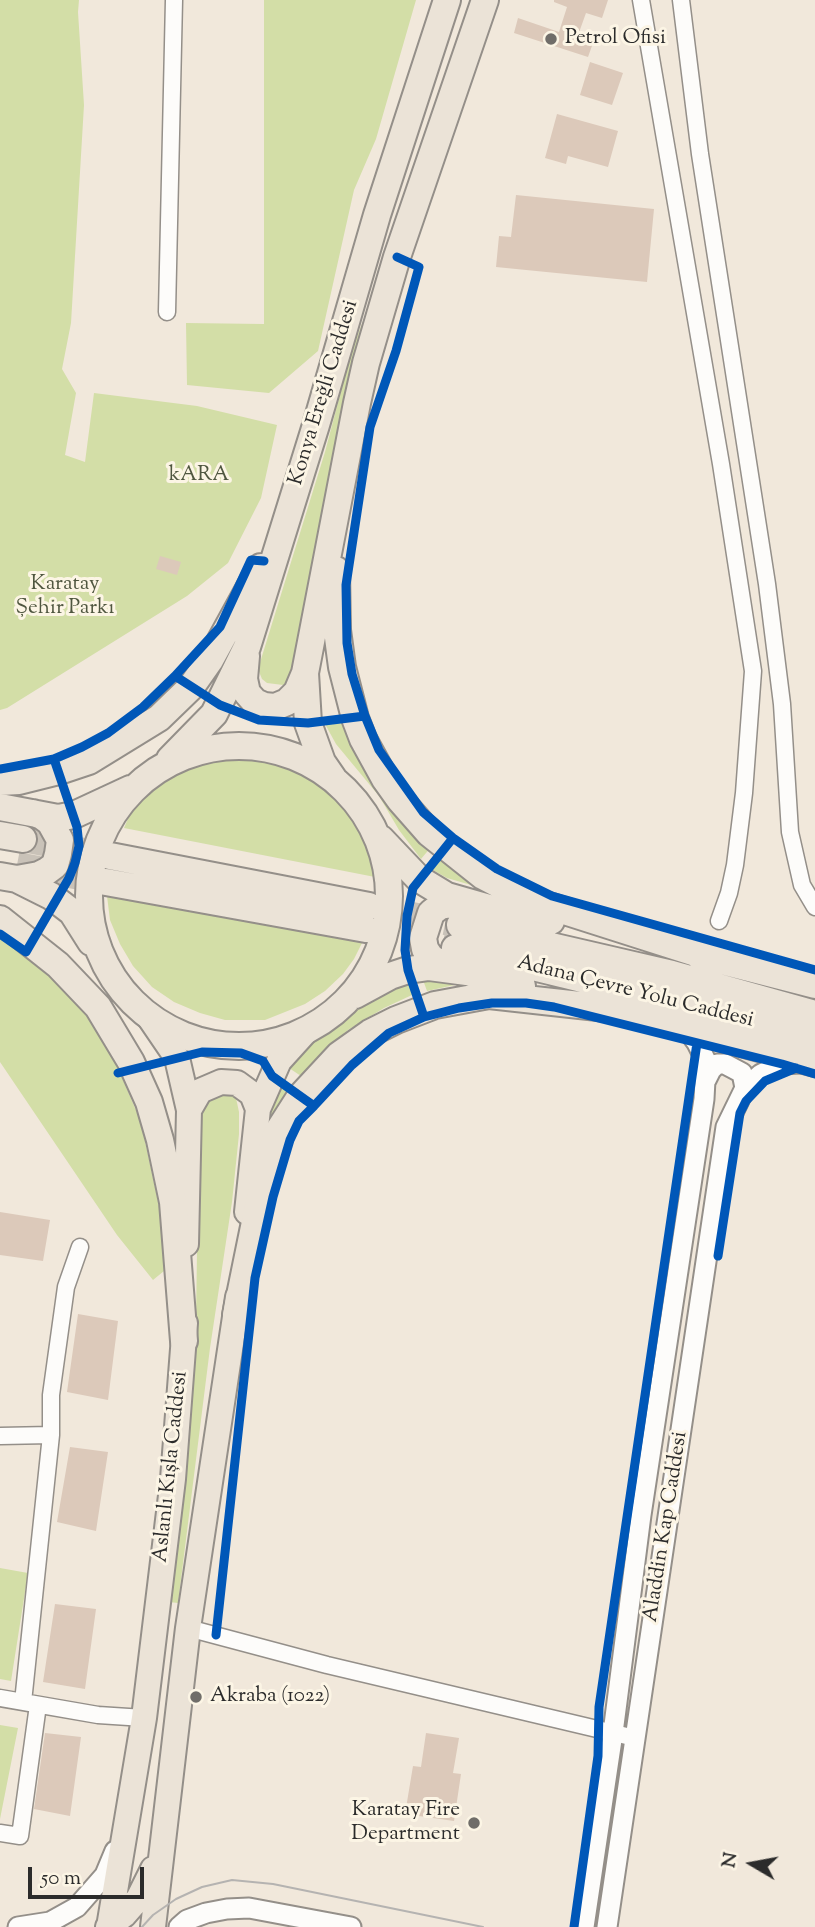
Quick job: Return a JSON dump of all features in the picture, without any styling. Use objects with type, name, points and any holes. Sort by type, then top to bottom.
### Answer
[{"type":"highway","name":"Konya Ereğli Caddesi","points":[[164,766],[214,714],[247,647],[377,215],[447,0]]},
{"type":"highway","name":"Konya Ereğli Caddesi","points":[[334,779],[322,762],[308,723],[305,673],[337,504],[360,390],[381,309],[485,0]]},
{"type":"highway","points":[[337,504],[337,630],[342,667],[355,718],[363,739],[400,800],[445,848],[506,889],[562,911],[715,959],[815,985]]},
{"type":"highway","points":[[0,782],[32,778],[89,761],[159,718],[191,687],[210,660],[287,519]]},
{"type":"highway","points":[[247,647],[244,679],[247,693],[255,702],[275,707],[287,702],[297,692],[305,673]]},
{"type":"highway","points":[[116,981],[95,936],[89,903],[95,854],[108,824],[121,803],[138,785],[164,766],[198,751],[233,746],[269,749],[303,760],[334,779],[357,804],[375,833],[419,879],[447,896],[457,936]]},
{"type":"highway","points":[[0,807],[58,818],[74,814],[138,785]]},
{"type":"highway","points":[[9,870],[39,875],[55,865],[60,839],[50,822],[29,812]]},
{"type":"highway","points":[[345,1001],[372,964],[386,922],[387,876],[375,833]]},
{"type":"highway","points":[[108,869],[368,917]]},
{"type":"highway","points":[[9,870],[72,912],[116,981],[130,999],[147,1014],[197,1040],[225,1045],[281,1040],[308,1029],[371,985],[408,970],[429,967],[457,936]]},
{"type":"highway","points":[[0,919],[58,965],[98,1007],[131,1062],[149,1102],[173,1202],[184,1341]]},
{"type":"highway","points":[[457,936],[715,959]]},
{"type":"highway","points":[[457,936],[617,1009]]},
{"type":"highway","name":"Adana Çevre Yolu Caddesi","points":[[457,936],[672,974],[815,1014]]},
{"type":"highway","name":"Adana Çevre Yolu Caddesi","points":[[457,936],[702,1008],[814,1055]]},
{"type":"highway","points":[[236,1315],[266,1168],[277,1133],[300,1097],[339,1055],[370,1033],[396,1020],[435,1005],[489,995],[617,1009],[814,1055]]},
{"type":"main road","name":"Aslanlı Kışla Caddesi","points":[[109,1927],[144,1718],[173,1479],[184,1341],[189,1110],[177,1058],[147,1014]]},
{"type":"main road","name":"Aslanlı Kışla Caddesi","points":[[153,1927],[188,1628],[236,1315],[258,1109],[279,1061],[308,1029]]},
{"type":"main road","points":[[189,1110],[200,1091],[221,1082],[237,1083],[251,1094],[258,1109]]},
{"type":"main road","points":[[109,1927],[124,1915],[148,1882],[162,1838]]},
{"type":"street","points":[[167,312],[174,0]]},
{"type":"street","points":[[640,0],[719,451],[753,671],[744,793],[735,865],[719,921]]},
{"type":"street","points":[[681,0],[700,154],[767,584],[782,704],[790,832],[802,884],[815,907]]},
{"type":"street","name":"Aladdin Kap Caddesi","points":[[584,1927],[613,1733],[641,1515],[706,1080],[706,1060],[689,1032],[658,1020]]},
{"type":"street","points":[[706,1080],[718,1064],[725,1064],[742,1073],[746,1088],[761,1074],[782,1064],[814,1055]]},
{"type":"street","name":"Aladdin Kap Caddesi","points":[[607,1927],[726,1127],[746,1088]]},
{"type":"street","points":[[0,1833],[20,1836],[51,1435],[51,1395],[66,1287],[80,1247]]},
{"type":"street","points":[[0,1436],[51,1435]]},
{"type":"street","points":[[188,1628],[341,1668],[635,1738]]},
{"type":"street","points":[[0,1698],[98,1715],[144,1718]]},
{"type":"street","points":[[18,1927],[50,1922],[77,1907],[88,1897],[106,1875],[125,1820]]},
{"type":"street","points":[[180,1927],[187,1920],[206,1913],[249,1908],[351,1927]]},
{"type":"green space","name":"Karatay Şehir Parkı","points":[[0,0],[79,0],[84,105],[71,323],[62,369],[76,393],[65,455],[85,462],[94,393],[197,406],[277,425],[261,498],[228,563],[187,596],[0,710]]},
{"type":"green space","points":[[264,0],[416,0],[376,139],[354,190],[318,351],[269,393],[187,385],[186,323],[264,324]]},
{"type":"green space","points":[[363,321],[366,326],[291,679],[283,685],[267,683],[258,669],[325,452],[352,349]]},
{"type":"green space","points":[[350,719],[437,840],[421,859],[399,830],[379,796],[336,744],[325,724]]},
{"type":"green space","points":[[232,752],[257,753],[282,759],[307,770],[330,786],[349,807],[363,829],[372,852],[375,877],[124,828],[130,814],[157,782],[203,756]]},
{"type":"green space","points":[[445,851],[502,894],[447,878],[431,869]]},
{"type":"green space","points":[[107,896],[363,941],[343,974],[325,991],[305,1004],[265,1020],[225,1020],[174,1002],[152,987],[133,966],[120,944],[110,920]]},
{"type":"green space","points":[[0,938],[43,969],[86,1013],[114,1059],[141,1122],[160,1211],[164,1271],[153,1280],[117,1235],[0,1062]]},
{"type":"green space","points":[[419,969],[473,981],[427,991]]},
{"type":"green space","points":[[407,973],[412,995],[348,1030],[301,1076],[286,1066],[307,1043],[338,1024],[366,998]]},
{"type":"green space","points":[[280,1081],[291,1089],[269,1128],[268,1115]]},
{"type":"green space","points":[[228,1091],[236,1098],[239,1134],[178,1603],[169,1602],[196,1320],[199,1113],[201,1102]]},
{"type":"green space","points":[[0,1568],[28,1573],[11,1681],[0,1679]]},
{"type":"green space","points":[[0,1725],[18,1728],[0,1819]]},
{"type":"building","points":[[554,0],[608,0],[602,18],[586,13],[577,38],[593,43],[588,57],[514,33],[518,18],[559,32],[567,7]]},
{"type":"building","points":[[590,62],[623,73],[612,105],[580,95]]},
{"type":"building","points":[[557,114],[618,131],[608,167],[568,156],[566,164],[545,158]]},
{"type":"building","points":[[516,195],[654,209],[647,282],[496,267],[499,236],[511,237]]},
{"type":"building","points":[[160,556],[181,562],[177,575],[156,569]]},
{"type":"building","points":[[0,1212],[50,1220],[43,1261],[0,1255]]},
{"type":"building","points":[[78,1314],[118,1321],[108,1400],[67,1392]]},
{"type":"building","points":[[70,1447],[108,1452],[96,1531],[57,1522]]},
{"type":"building","points":[[55,1604],[96,1609],[85,1689],[43,1682]]},
{"type":"building","points":[[45,1733],[81,1737],[70,1816],[34,1809]]},
{"type":"building","points":[[426,1733],[459,1738],[453,1773],[461,1774],[454,1821],[405,1814],[413,1766],[421,1767]]},
{"type":"tunnel","points":[[23,839],[110,856]]},
{"type":"tunnel","points":[[17,865],[106,882]]},
{"type":"tunnel","points":[[369,906],[460,925]]},
{"type":"tunnel","points":[[366,929],[455,948]]},
{"type":"tram line","points":[[142,1927],[153,1915],[176,1899],[202,1887],[232,1880],[273,1884],[483,1927]]},
{"type":"cycle path","points":[[365,716],[352,674],[347,643],[346,585],[370,427],[396,351],[419,267],[397,257]]},
{"type":"cycle path","points":[[175,676],[220,627],[251,560],[264,561]]},
{"type":"cycle path","points":[[0,769],[54,759],[82,747],[108,733],[143,707],[175,676],[220,705],[259,720],[308,723],[365,716],[379,750],[423,812],[453,838],[497,869],[552,896],[815,970]]},
{"type":"cycle path","points":[[0,934],[26,952],[75,863],[79,846],[77,827],[54,759]]},
{"type":"cycle path","points":[[424,1017],[408,970],[405,950],[407,916],[413,888],[453,838]]},
{"type":"cycle path","points":[[118,1073],[202,1052],[241,1053],[263,1061],[272,1076],[314,1106],[352,1065],[389,1033],[424,1017],[459,1008],[492,1003],[526,1003],[554,1007],[815,1074]]},
{"type":"cycle path","points":[[574,1927],[598,1756],[599,1707],[697,1043]]},
{"type":"cycle path","points":[[718,1256],[740,1113],[746,1101],[765,1081],[796,1068]]},
{"type":"cycle path","points":[[216,1635],[255,1278],[273,1197],[290,1140],[299,1121],[314,1106]]},
{"type":"place","name":"Petrol Ofisi","points":[[551,39]]},
{"type":"place","name":"Akraba (1022)","points":[[196,1697]]},
{"type":"place","name":"Karatay Fire Department","points":[[474,1823]]},
{"type":"park label","name":"kARA","points":[[199,476]]}]
